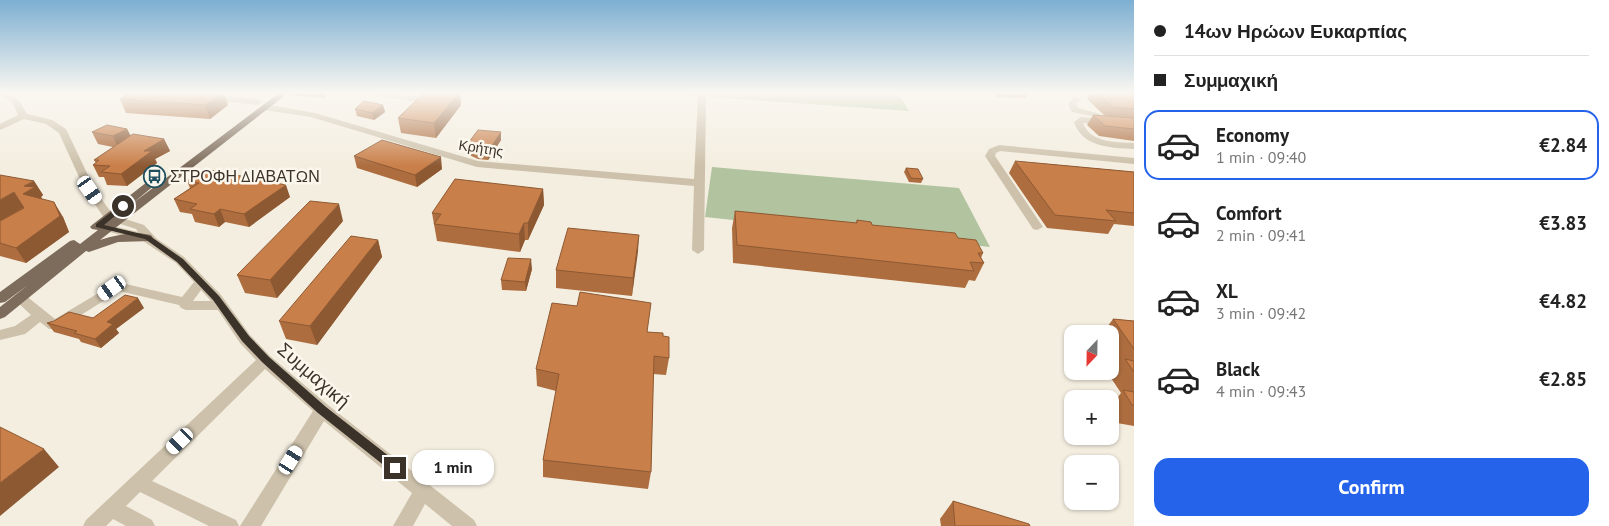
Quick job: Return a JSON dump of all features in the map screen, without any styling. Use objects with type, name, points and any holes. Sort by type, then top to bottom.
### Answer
[{"type":"main road","points":[[0,314],[239,118]]},
{"type":"main road","points":[[0,299],[110,223]]},
{"type":"main road","points":[[74,254],[117,239],[149,238]]},
{"type":"street","points":[[0,127],[20,118]]},
{"type":"street","points":[[30,118],[49,122],[63,131],[90,190],[110,223]]},
{"type":"street","name":"Κρήτης","points":[[321,118],[477,164],[699,183]]},
{"type":"street","points":[[698,250],[701,118]]},
{"type":"street","points":[[1134,125],[1081,120],[1078,122],[1080,129],[1095,140],[1107,144],[1134,146]]},
{"type":"street","points":[[1037,227],[990,156],[992,151],[999,148],[1134,161]]},
{"type":"street","points":[[1084,156],[1097,170]]},
{"type":"street","name":"Συμμαχική","points":[[110,223],[149,238],[180,260],[222,306],[246,339],[265,360],[322,410],[467,526]]},
{"type":"street","points":[[184,302],[201,282]]},
{"type":"street","points":[[20,298],[39,316],[54,326],[117,286],[184,302],[191,306],[222,306]]},
{"type":"street","points":[[0,335],[20,330],[39,316]]},
{"type":"street","points":[[93,526],[265,360]]},
{"type":"street","points":[[250,526],[322,410]]},
{"type":"street","points":[[137,482],[229,526]]},
{"type":"street","points":[[403,526],[423,490]]},
{"type":"street","points":[[111,508],[145,526]]},
{"type":"green space","points":[[712,167],[959,188],[990,247],[705,217]]},
{"type":"building","points":[[398,118],[439,118],[434,123]]},
{"type":"building","points":[[1096,118],[1134,118],[1134,129],[1105,126]]},
{"type":"building","points":[[107,125],[127,129],[113,136],[92,132]]},
{"type":"building","points":[[478,130],[501,132],[488,152],[478,151],[466,146]]},
{"type":"building","points":[[133,134],[164,139],[144,151],[152,151],[121,174],[101,172],[110,166],[93,165],[99,160],[94,160]]},
{"type":"building","points":[[382,140],[441,157],[415,175],[354,156]]},
{"type":"building","points":[[1015,161],[1134,172],[1134,213],[1106,210],[1116,221],[1055,215]]},
{"type":"building","points":[[906,168],[918,169],[923,179],[911,178]]},
{"type":"building","points":[[205,169],[286,185],[244,214],[220,209],[214,214],[190,209],[197,204],[174,199],[199,183],[187,181]]},
{"type":"building","points":[[0,175],[34,181],[24,186],[35,187],[23,194],[54,202],[60,216],[16,248],[0,243],[0,221],[24,208],[14,192],[0,200]]},
{"type":"building","points":[[455,179],[543,189],[528,223],[524,223],[519,234],[434,224],[441,214],[432,213]]},
{"type":"building","points":[[310,201],[339,204],[270,280],[237,275]]},
{"type":"building","points":[[735,211],[857,223],[857,220],[871,222],[872,225],[955,233],[958,238],[976,240],[983,253],[978,253],[984,263],[970,262],[974,271],[737,245]]},
{"type":"building","points":[[568,228],[639,235],[633,278],[556,270]]},
{"type":"building","points":[[351,236],[378,240],[310,326],[279,321]]},
{"type":"building","points":[[508,258],[531,259],[525,282],[501,280]]},
{"type":"building","points":[[580,292],[651,303],[647,332],[663,333],[663,336],[669,337],[669,358],[654,356],[651,472],[543,460],[559,374],[536,369],[552,303],[577,306]]},
{"type":"building","points":[[125,295],[138,298],[107,322],[113,324],[95,339],[74,333],[77,331],[47,323],[69,312],[93,318]]},
{"type":"building","points":[[1113,319],[1134,321],[1134,349],[1119,325]]},
{"type":"building","points":[[1125,359],[1134,361],[1134,372]]},
{"type":"building","points":[[1123,390],[1134,392],[1134,405],[1132,405]]},
{"type":"building","points":[[0,427],[44,449],[0,483]]},
{"type":"building","points":[[953,501],[1029,524],[1030,526],[955,526]]},
{"type":"place","name":"ΣΤΡΟΦΗ ΔΙΑΒΑΤΩΝ","points":[[154,176]]},
{"type":"route","points":[[123,206],[98,226],[151,239],[180,260],[216,298],[246,339],[265,360],[322,410],[395,468]]}]
